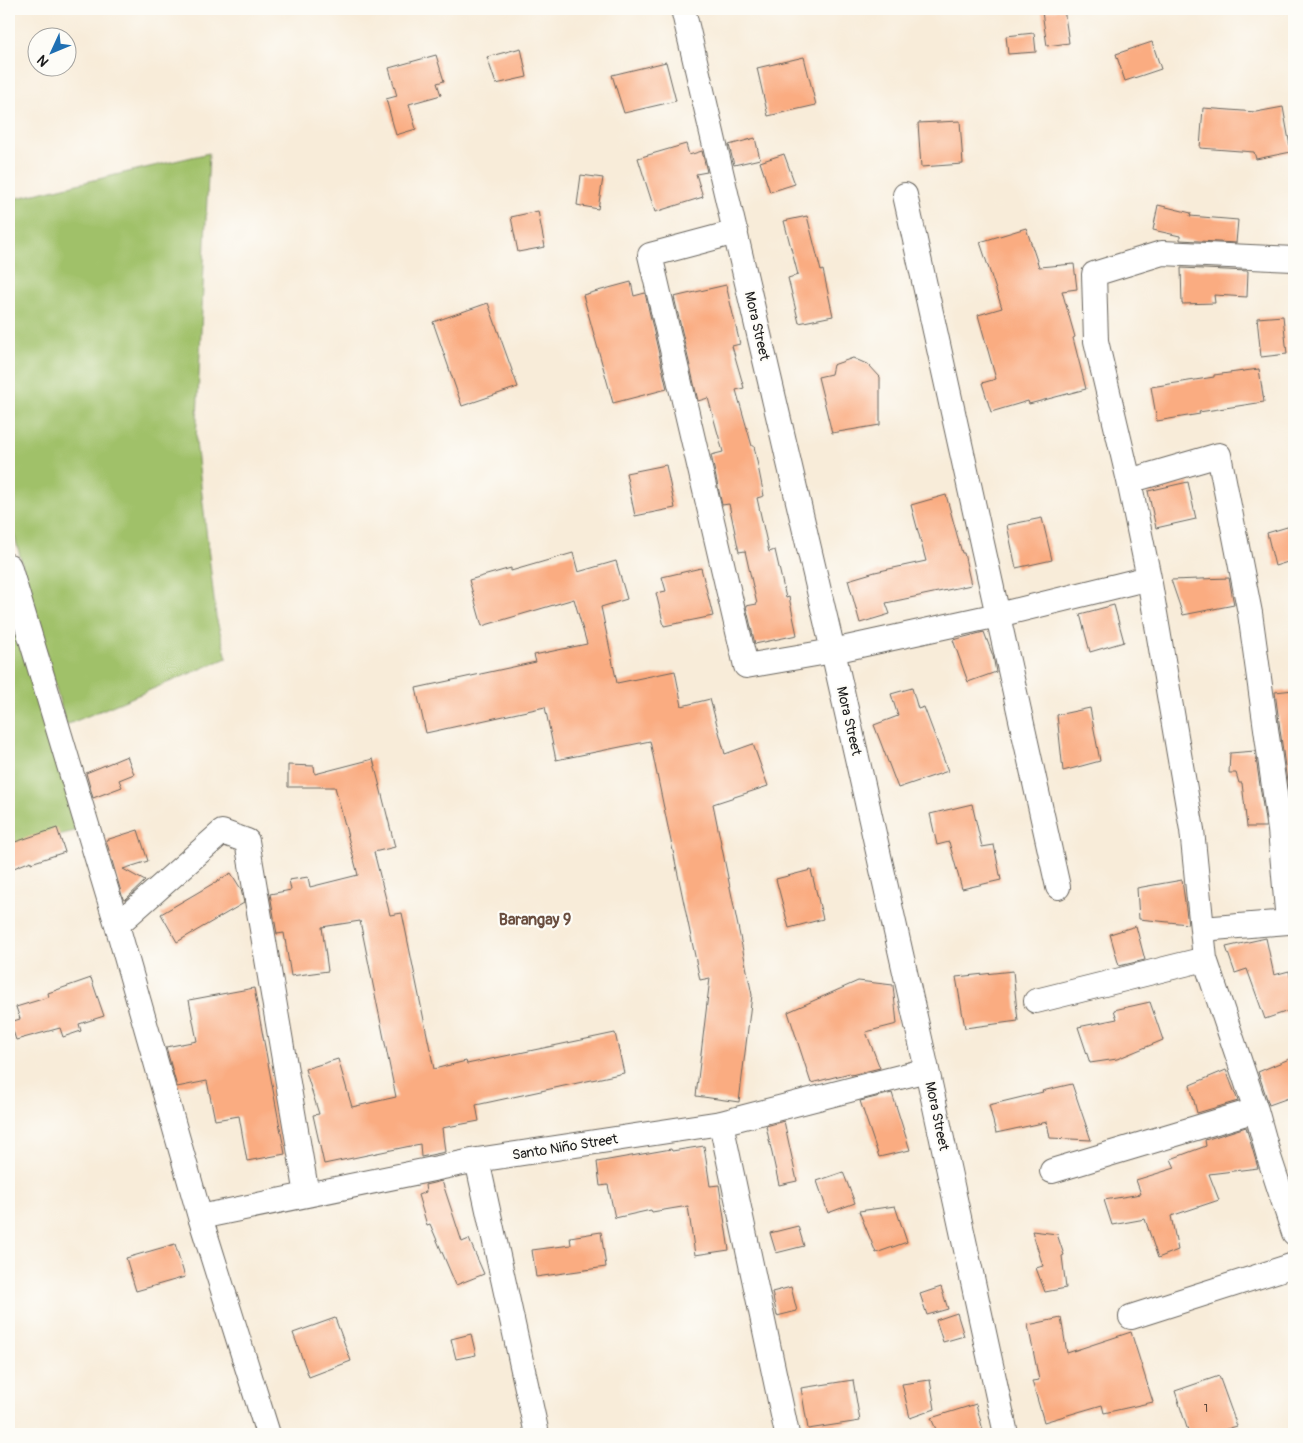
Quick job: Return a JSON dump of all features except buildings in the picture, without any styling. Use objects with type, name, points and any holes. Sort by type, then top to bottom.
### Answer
[{"type":"street","name":"Mora Street","points":[[684,9],[833,652],[1006,1434]]},
{"type":"street","points":[[905,195],[1058,887]]},
{"type":"street","points":[[736,232],[650,255],[746,666],[833,652],[998,615],[1148,578]]},
{"type":"street","points":[[1294,259],[1162,253],[1094,274],[1096,341],[1129,481],[1148,578],[1192,830],[1205,958],[1256,1110],[1294,1233]]},
{"type":"street","points":[[1129,481],[1219,455],[1250,613],[1280,830],[1288,922],[1202,929]]},
{"type":"street","points":[[9,566],[117,925],[200,1216],[268,1434]]},
{"type":"street","points":[[117,925],[222,832],[247,841],[307,1195]]},
{"type":"street","points":[[1036,1001],[1205,958]]},
{"type":"street","name":"Santo Niño Street","points":[[200,1216],[477,1160],[721,1123],[927,1070]]},
{"type":"street","points":[[1052,1171],[1256,1110]]},
{"type":"street","points":[[721,1123],[787,1434]]},
{"type":"street","points":[[477,1160],[537,1434]]},
{"type":"street","points":[[1131,1317],[1294,1265]]},
{"type":"green space","points":[[209,153],[196,442],[216,617],[227,658],[66,725],[9,516],[9,200]]},
{"type":"green space","points":[[9,604],[79,830],[9,847]]},
{"type":"district","name":"Barangay 9","points":[[535,920]]}]
